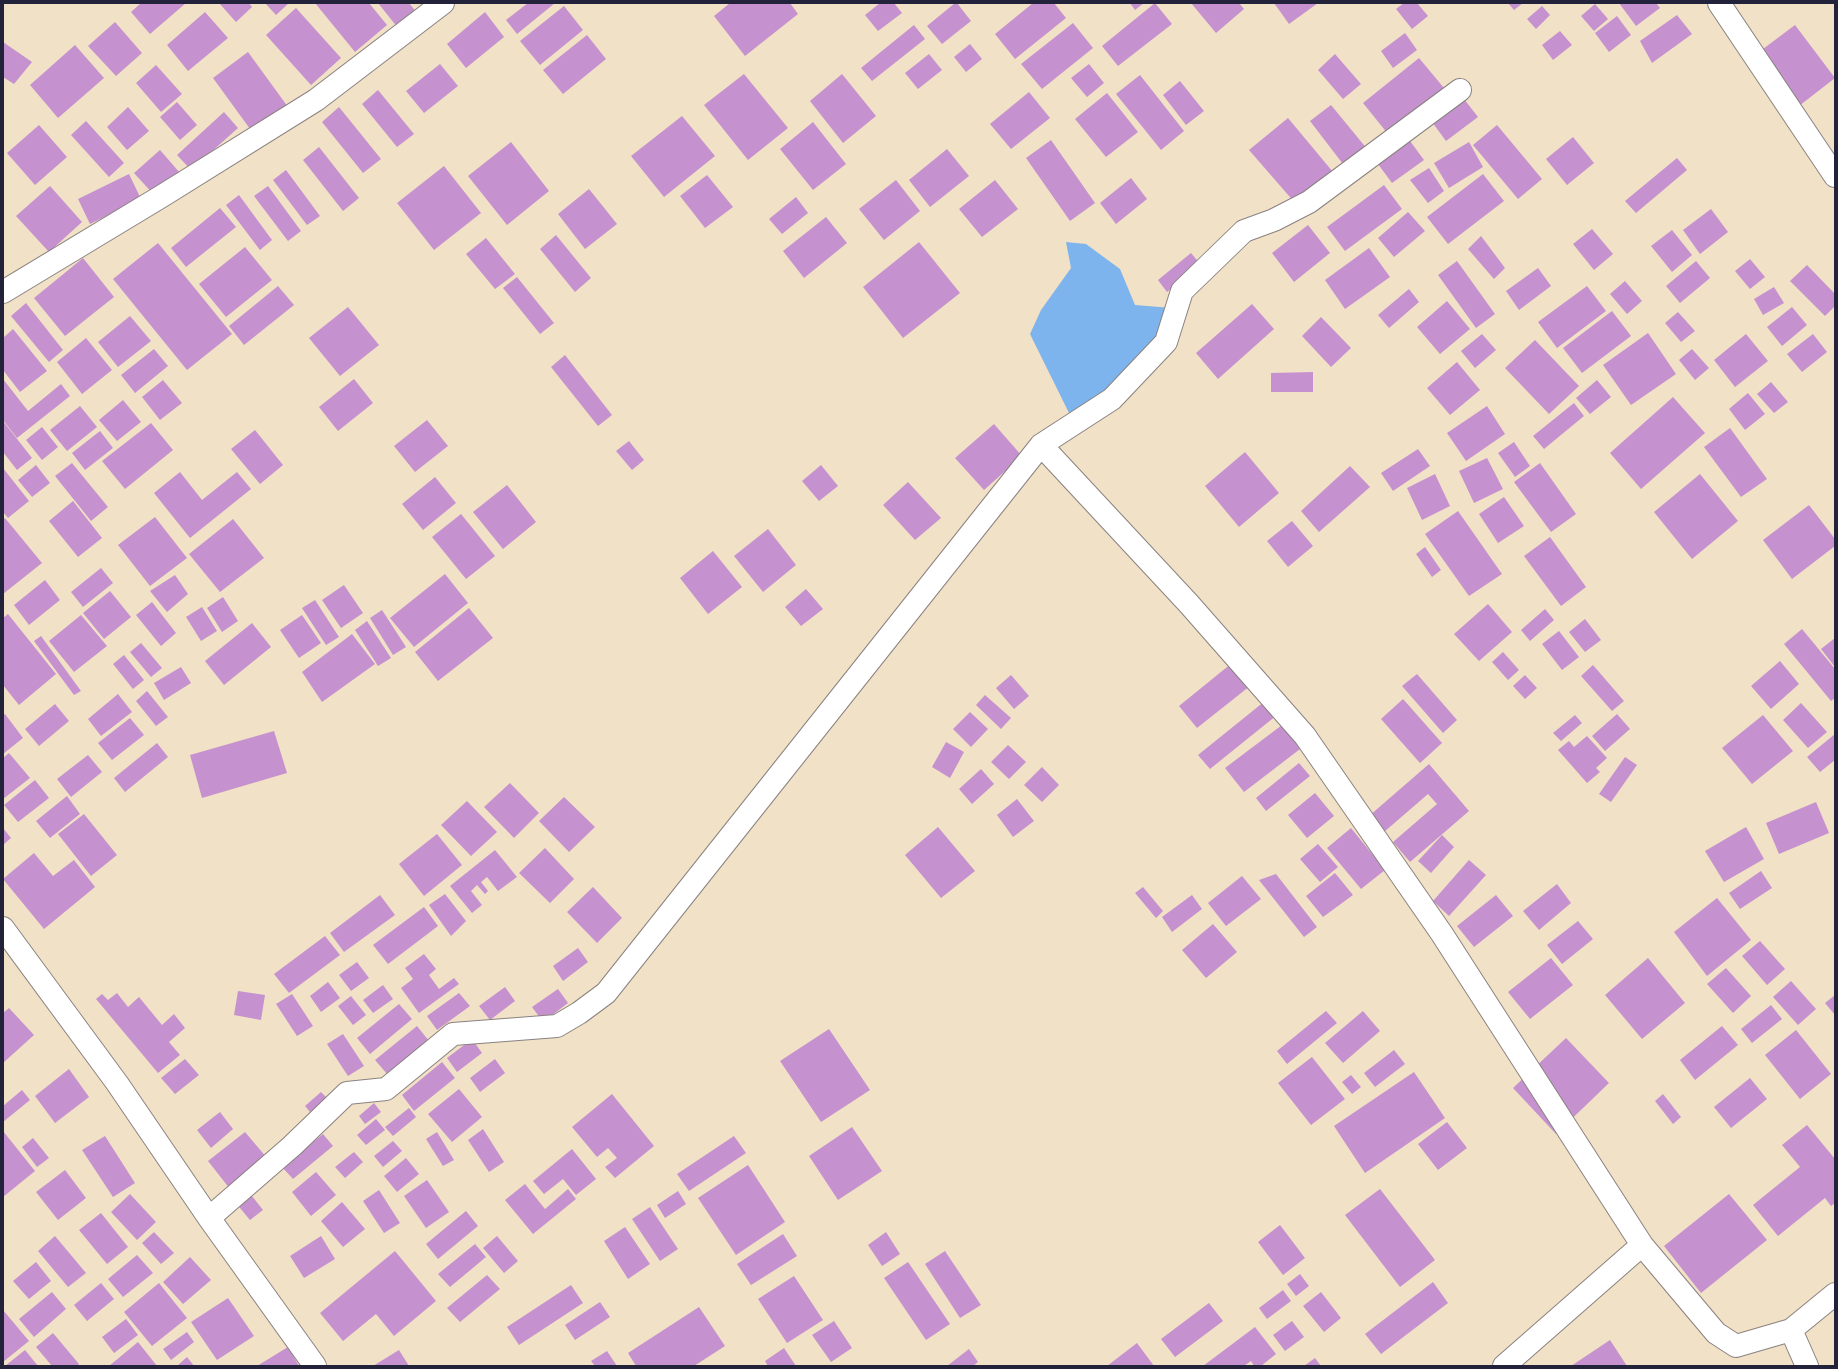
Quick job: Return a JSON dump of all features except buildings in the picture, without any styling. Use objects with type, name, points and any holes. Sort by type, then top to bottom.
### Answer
[{"type":"street","points":[[1719,3],[1835,176]]},
{"type":"street","points":[[3,292],[162,196],[316,100],[431,6]]},
{"type":"street","points":[[209,1218],[292,1146],[348,1093],[386,1089],[453,1034],[557,1026],[579,1013],[606,993],[1041,445],[1112,399],[1166,342],[1182,291],[1244,230],[1274,220],[1309,202],[1460,90]]},
{"type":"street","points":[[1041,445],[1189,604],[1305,736],[1442,934],[1642,1245],[1716,1333],[1736,1346],[1791,1330],[1835,1294]]},
{"type":"street","points":[[3,928],[117,1083],[209,1218],[315,1366]]},
{"type":"street","points":[[1504,1366],[1642,1245]]},
{"type":"street","points":[[1791,1330],[1808,1366]]},
{"type":"water","points":[[1066,242],[1086,244],[1120,269],[1135,305],[1172,308],[1164,338],[1098,400],[1070,415],[1030,334],[1041,310],[1071,268]]}]
